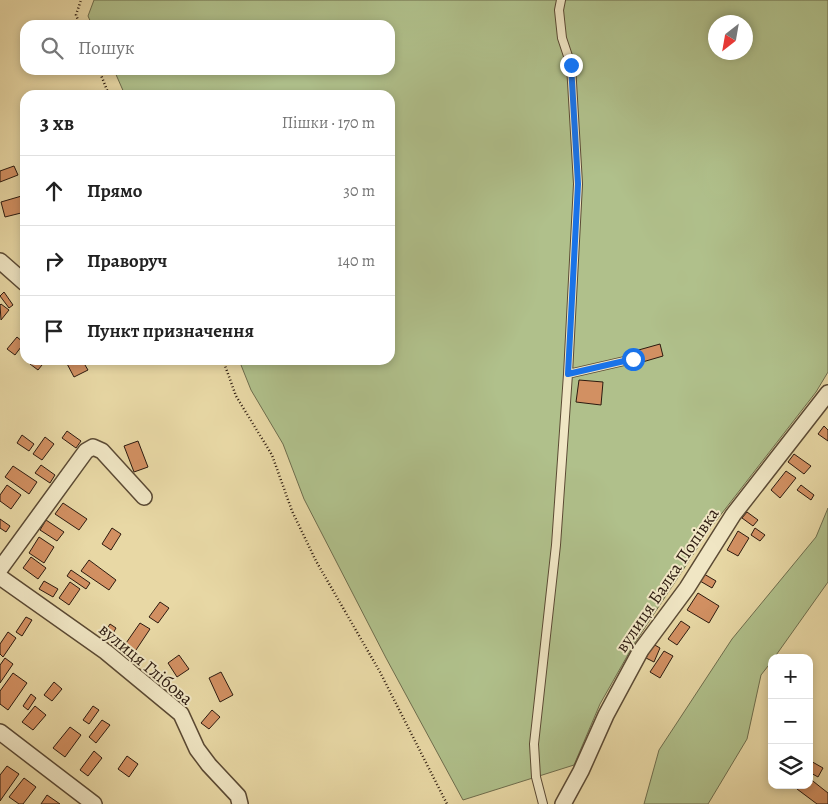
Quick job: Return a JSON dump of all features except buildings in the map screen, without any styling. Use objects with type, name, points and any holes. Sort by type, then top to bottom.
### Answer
[{"type":"street","points":[[0,261],[20,279]]},
{"type":"street","name":"вулиця Балка Попівка","points":[[563,804],[581,771],[606,715],[641,650],[687,588],[733,515],[828,393]]},
{"type":"street","points":[[0,569],[86,451],[93,447],[102,451],[144,497]]},
{"type":"street","name":"вулиця Глібова","points":[[0,577],[106,652],[181,714],[197,749],[238,796],[240,804]]},
{"type":"street","points":[[0,732],[94,804]]},
{"type":"lane","points":[[544,804],[536,777],[534,744],[556,545],[568,374],[578,184],[571,65],[562,38],[559,10],[561,0]]},
{"type":"lane","points":[[568,374],[633,359]]},
{"type":"path","points":[[78,20],[76,15],[81,0]]},
{"type":"path","points":[[101,75],[107,90]]},
{"type":"path","points":[[225,365],[236,396],[272,455],[292,511],[316,560],[380,672],[447,804]]},
{"type":"green space","points":[[94,0],[828,0],[828,372],[816,392],[712,526],[634,644],[600,704],[574,765],[463,800],[386,658],[304,499],[283,444],[251,390],[241,365],[395,365],[395,90],[123,90],[116,75],[395,75],[395,20],[90,20],[88,16]]},
{"type":"green space","points":[[828,508],[828,582],[777,654],[768,654],[768,666],[761,675],[747,739],[708,804],[644,804],[659,750],[732,639],[816,537]]},
{"type":"route","points":[[571,65],[578,184],[568,374],[633,359]]}]
